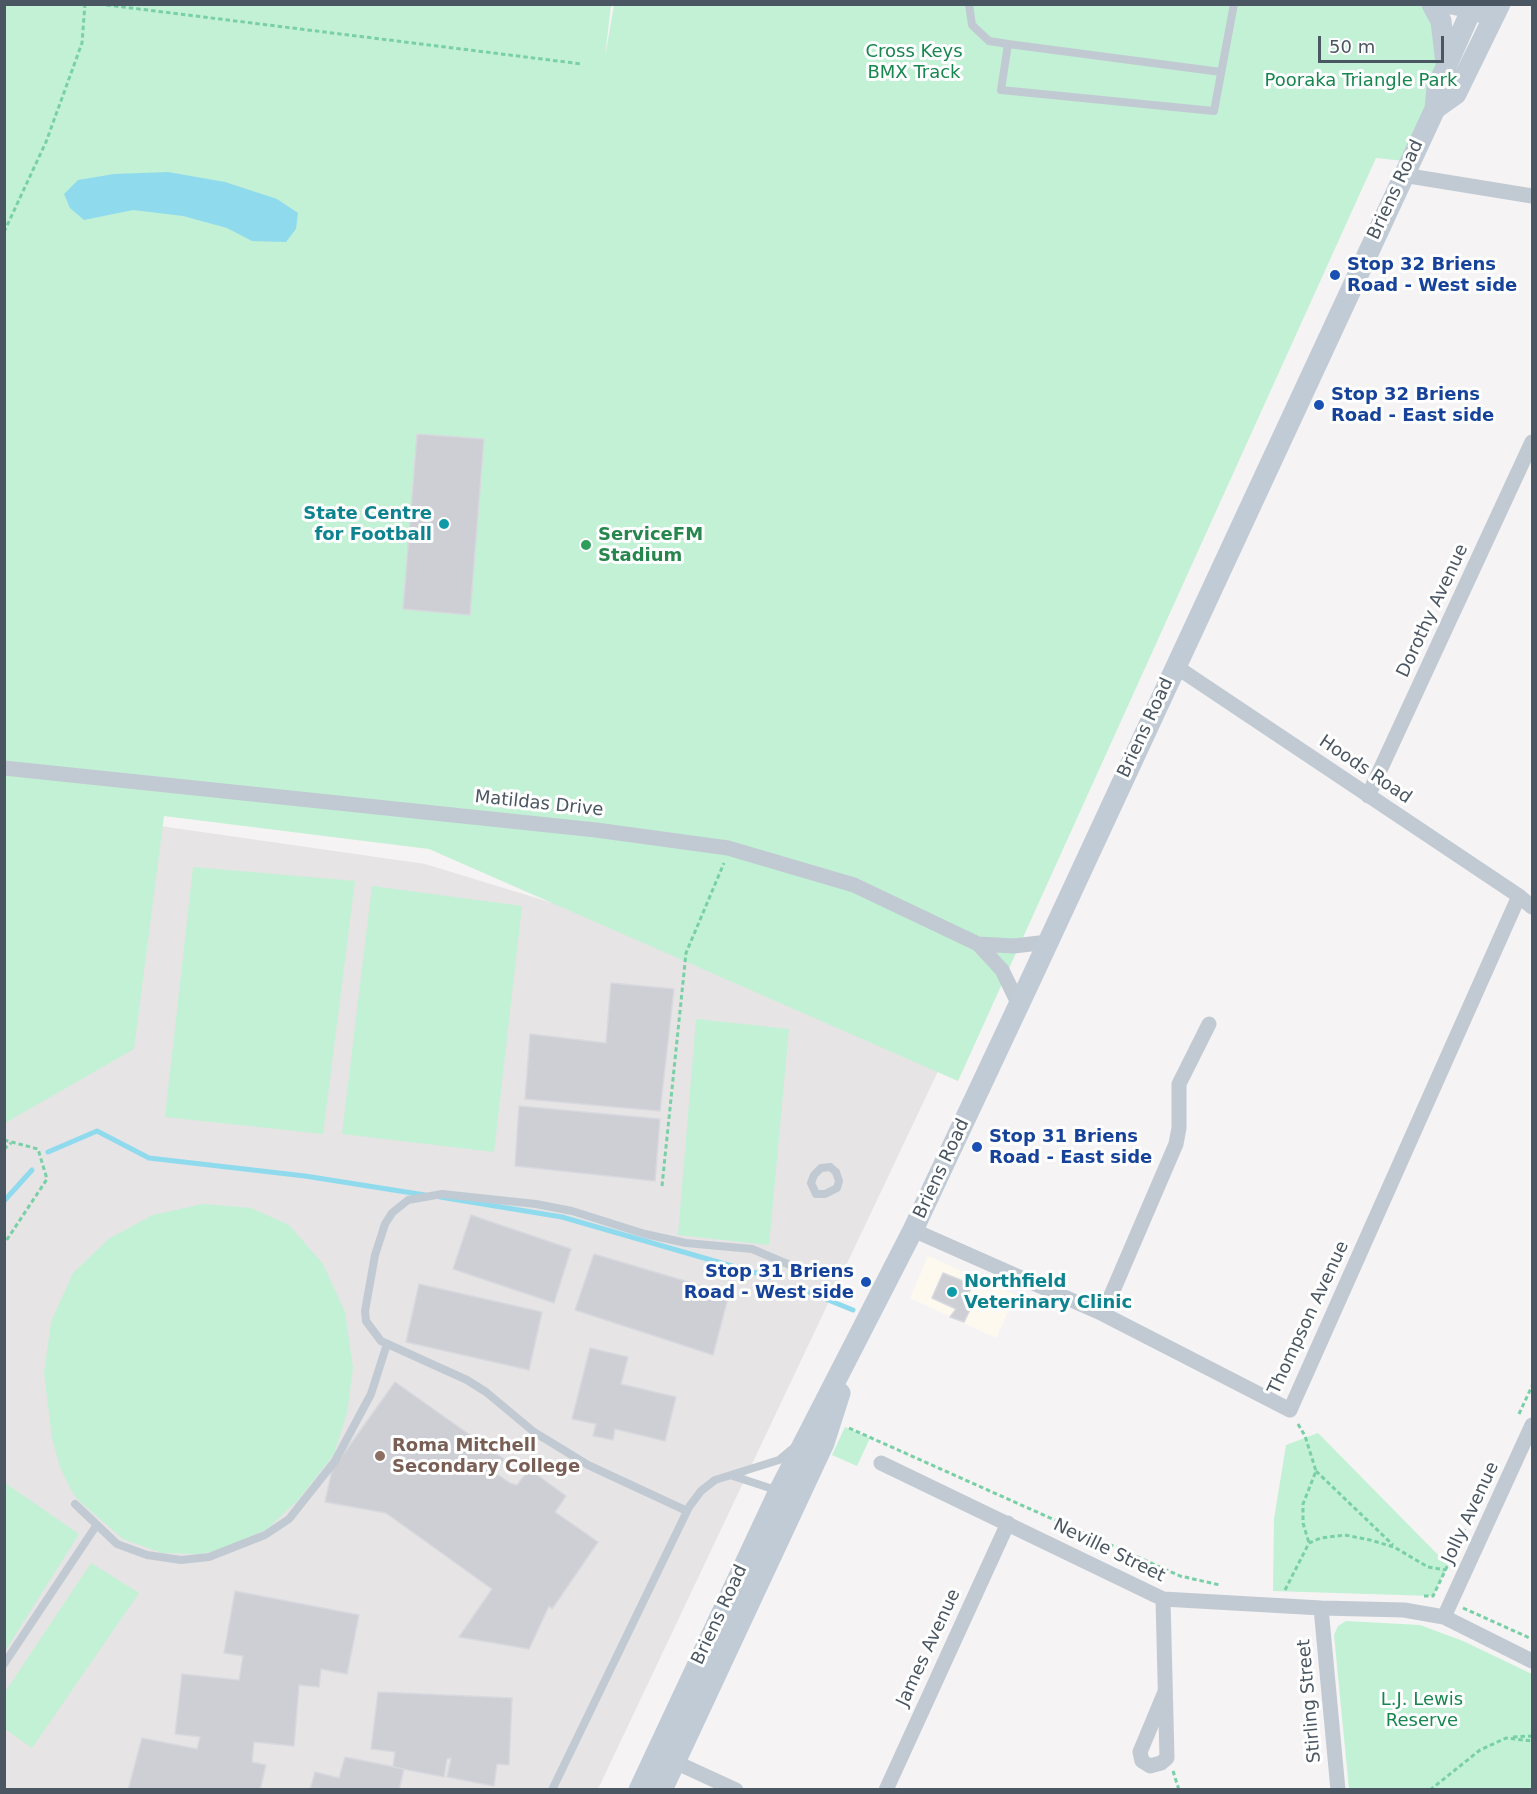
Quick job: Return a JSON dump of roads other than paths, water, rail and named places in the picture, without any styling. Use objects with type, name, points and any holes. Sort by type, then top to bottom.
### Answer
[{"type":"main road","points":[[1432,4],[1441,21],[1446,68]]},
{"type":"main road","points":[[1451,4],[1497,11]]},
{"type":"main road","name":"Briens Road","points":[[662,1790],[785,1503],[804,1439],[855,1347],[913,1230],[1019,1005],[1435,109],[1437,87],[1472,6]]},
{"type":"main road","name":"Briens Road","points":[[1435,109],[1456,94],[1497,11]]},
{"type":"main road","name":"Briens Road","points":[[639,1790],[785,1503],[824,1443],[855,1347]]},
{"type":"main road","points":[[656,1753],[675,1762]]},
{"type":"street","points":[[1403,175],[1533,195]]},
{"type":"street","name":"Dorothy Avenue","points":[[1368,796],[1533,442]]},
{"type":"street","name":"Hoods Road","points":[[1175,666],[1533,907]]},
{"type":"street","name":"Matildas Drive","points":[[4,768],[596,830],[728,848],[854,885],[978,944],[1002,970],[1019,1005]]},
{"type":"street","name":"Thompson Avenue","points":[[913,1230],[1102,1314],[1290,1410],[1519,896]]},
{"type":"street","points":[[978,944],[1014,946],[1048,942]]},
{"type":"street","points":[[1102,1314],[1176,1144],[1179,1084],[1209,1024]]},
{"type":"street","name":"Jolly Avenue","points":[[1444,1617],[1533,1425]]},
{"type":"street","name":"Neville Street","points":[[881,1463],[1163,1599],[1404,1610],[1444,1617],[1533,1662]]},
{"type":"street","name":"James Avenue","points":[[886,1790],[1008,1523]]},
{"type":"street","points":[[1163,1599],[1165,1692]]},
{"type":"street","name":"Stirling Street","points":[[1321,1608],[1338,1790]]},
{"type":"street","points":[[675,1762],[736,1790]]},
{"type":"lane","points":[[969,4],[972,25],[989,41],[1221,72]]},
{"type":"lane","points":[[1008,44],[1001,90],[1214,111],[1234,4]]},
{"type":"lane","points":[[687,1510],[588,1465],[534,1432],[486,1392],[467,1380],[387,1344],[371,1330],[366,1322],[366,1297],[385,1224],[392,1213],[408,1200],[419,1196],[442,1194],[536,1204],[686,1243],[752,1249],[790,1265]]},
{"type":"lane","points":[[75,1504],[117,1544],[147,1555],[181,1560],[209,1557],[265,1535],[289,1519],[335,1461],[371,1394],[387,1344]]},
{"type":"lane","points":[[552,1790],[687,1510],[700,1491],[715,1480],[779,1460],[804,1439]]},
{"type":"lane","points":[[732,1476],[785,1503]]},
{"type":"lane","points":[[4,1664],[96,1526]]},
{"type":"water","points":[[168,172],[225,182],[277,199],[298,213],[296,229],[286,242],[252,241],[227,228],[183,216],[133,210],[84,220],[70,208],[64,194],[78,180],[114,174]]},
{"type":"waterway","points":[[48,1152],[97,1131],[149,1158],[305,1176],[425,1195]]},
{"type":"waterway","points":[[4,1201],[32,1170]]},
{"type":"waterway","points":[[440,1197],[562,1217],[770,1277]]},
{"type":"waterway","points":[[796,1287],[853,1310]]},
{"type":"place","name":"Stop 32 Briens Road - West side","points":[[1335,275]]},
{"type":"place","name":"Stop 32 Briens Road - East side","points":[[1319,405]]},
{"type":"place","name":"State Centre for Football","points":[[444,524]]},
{"type":"place","name":"ServiceFM Stadium","points":[[586,545]]},
{"type":"place","name":"Stop 31 Briens Road - East side","points":[[977,1147]]},
{"type":"place","name":"Stop 31 Briens Road - West side","points":[[866,1282]]},
{"type":"place","name":"Northfield Veterinary Clinic","points":[[952,1292]]},
{"type":"place","name":"Roma Mitchell Secondary College","points":[[380,1456]]},
{"type":"park label","name":"Cross Keys BMX Track","points":[[914,62]]},
{"type":"park label","name":"Pooraka Triangle Park","points":[[1361,81]]},
{"type":"park label","name":"L.J. Lewis Reserve","points":[[1422,1710]]}]
